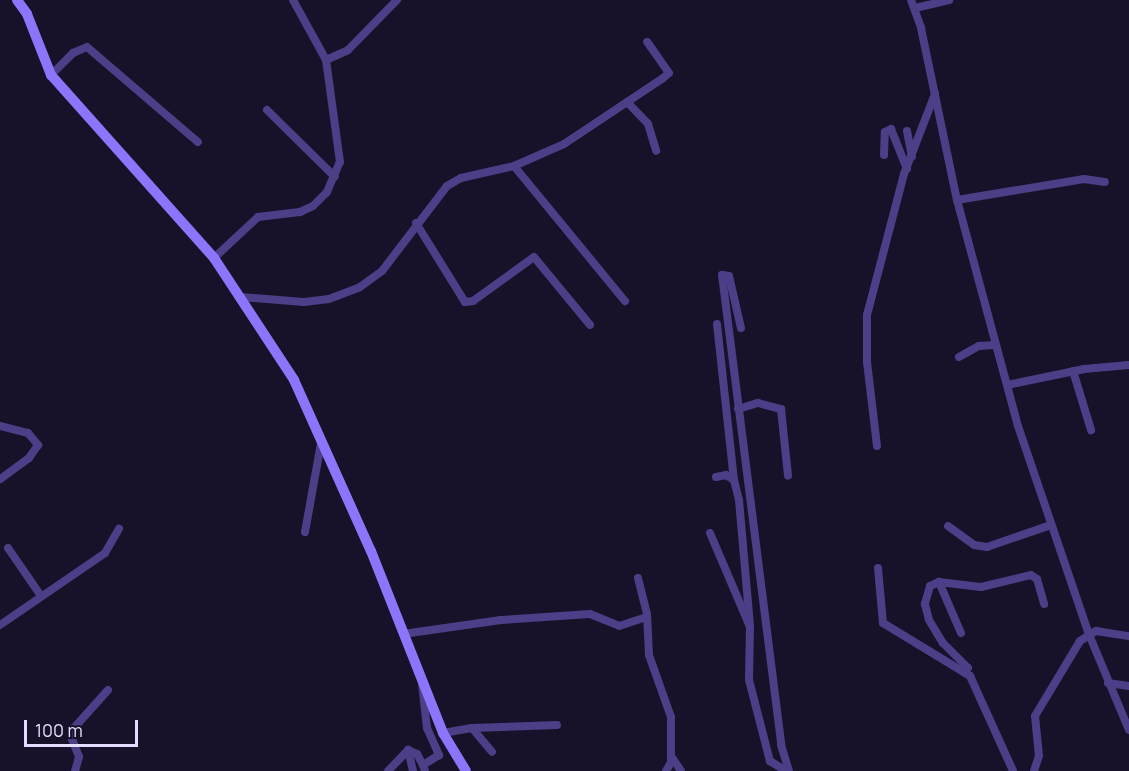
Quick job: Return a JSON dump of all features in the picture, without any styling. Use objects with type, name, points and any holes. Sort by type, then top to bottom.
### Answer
[{"type":"street","points":[[16,0],[27,15],[51,75],[214,258],[294,380],[322,439],[443,733],[466,771]]},
{"type":"street","points":[[214,258],[258,217],[300,212],[313,206],[335,177],[340,157],[326,60],[293,0]]},
{"type":"street","points":[[326,60],[348,50],[397,0]]},
{"type":"street","points":[[911,0],[915,8],[935,93],[957,201],[994,345],[1051,525],[1088,632],[1129,730]]},
{"type":"street","points":[[915,8],[949,0]]},
{"type":"street","points":[[241,297],[304,302],[329,299],[360,287],[382,271],[416,223],[447,186],[461,178],[514,166],[564,144],[669,73],[647,42]]},
{"type":"street","points":[[51,75],[72,53],[87,47],[117,68],[198,142]]},
{"type":"street","points":[[877,446],[867,362],[867,315],[907,169],[935,93]]},
{"type":"street","points":[[627,102],[648,124],[656,151]]},
{"type":"street","points":[[267,110],[335,177]]},
{"type":"street","points":[[884,155],[885,132],[891,129],[907,169]]},
{"type":"street","points":[[908,131],[912,157]]},
{"type":"street","points":[[514,166],[625,301]]},
{"type":"street","points":[[957,201],[1084,179],[1106,182]]},
{"type":"street","points":[[416,223],[465,302],[534,257],[590,325]]},
{"type":"street","points":[[741,328],[729,276],[722,275],[781,745],[787,771]]},
{"type":"street","points":[[717,324],[750,627],[752,691],[770,761],[787,771]]},
{"type":"street","points":[[959,357],[979,346],[994,345]]},
{"type":"street","points":[[1007,385],[1073,371],[1129,365]]},
{"type":"street","points":[[1073,371],[1091,430]]},
{"type":"street","points":[[738,408],[758,403],[781,409],[788,476]]},
{"type":"street","points":[[0,426],[28,433],[38,445],[29,458],[0,479]]},
{"type":"street","points":[[305,532],[322,439]]},
{"type":"street","points":[[716,477],[726,476],[734,480]]},
{"type":"street","points":[[948,526],[974,545],[987,547],[1051,525]]},
{"type":"street","points":[[0,625],[105,553],[119,529]]},
{"type":"street","points":[[710,533],[750,627]]},
{"type":"street","points":[[8,548],[41,596]]},
{"type":"street","points":[[878,568],[883,623],[965,673],[1013,771]]},
{"type":"street","points":[[965,673],[968,668],[943,643],[929,621],[926,590],[939,582],[981,587],[1031,575],[1037,579],[1044,604]]},
{"type":"street","points":[[638,578],[647,617],[649,655],[671,717],[671,760],[666,771]]},
{"type":"street","points":[[939,582],[961,633]]},
{"type":"street","points":[[403,634],[501,620],[590,614],[619,626],[647,617]]},
{"type":"street","points":[[1088,632],[1129,636]]},
{"type":"street","points":[[1034,771],[1039,756],[1034,729],[1038,709],[1088,632]]},
{"type":"street","points":[[408,750],[417,754],[424,768],[439,755],[427,728],[422,682]]},
{"type":"street","points":[[1108,683],[1129,686]]},
{"type":"street","points":[[75,771],[79,757],[72,739],[74,728],[108,690]]},
{"type":"street","points":[[443,733],[472,728],[557,725]]},
{"type":"street","points":[[472,728],[492,752]]},
{"type":"street","points":[[388,771],[408,750]]},
{"type":"street","points":[[408,750],[414,771]]},
{"type":"street","points":[[671,760],[677,761],[681,771]]}]
